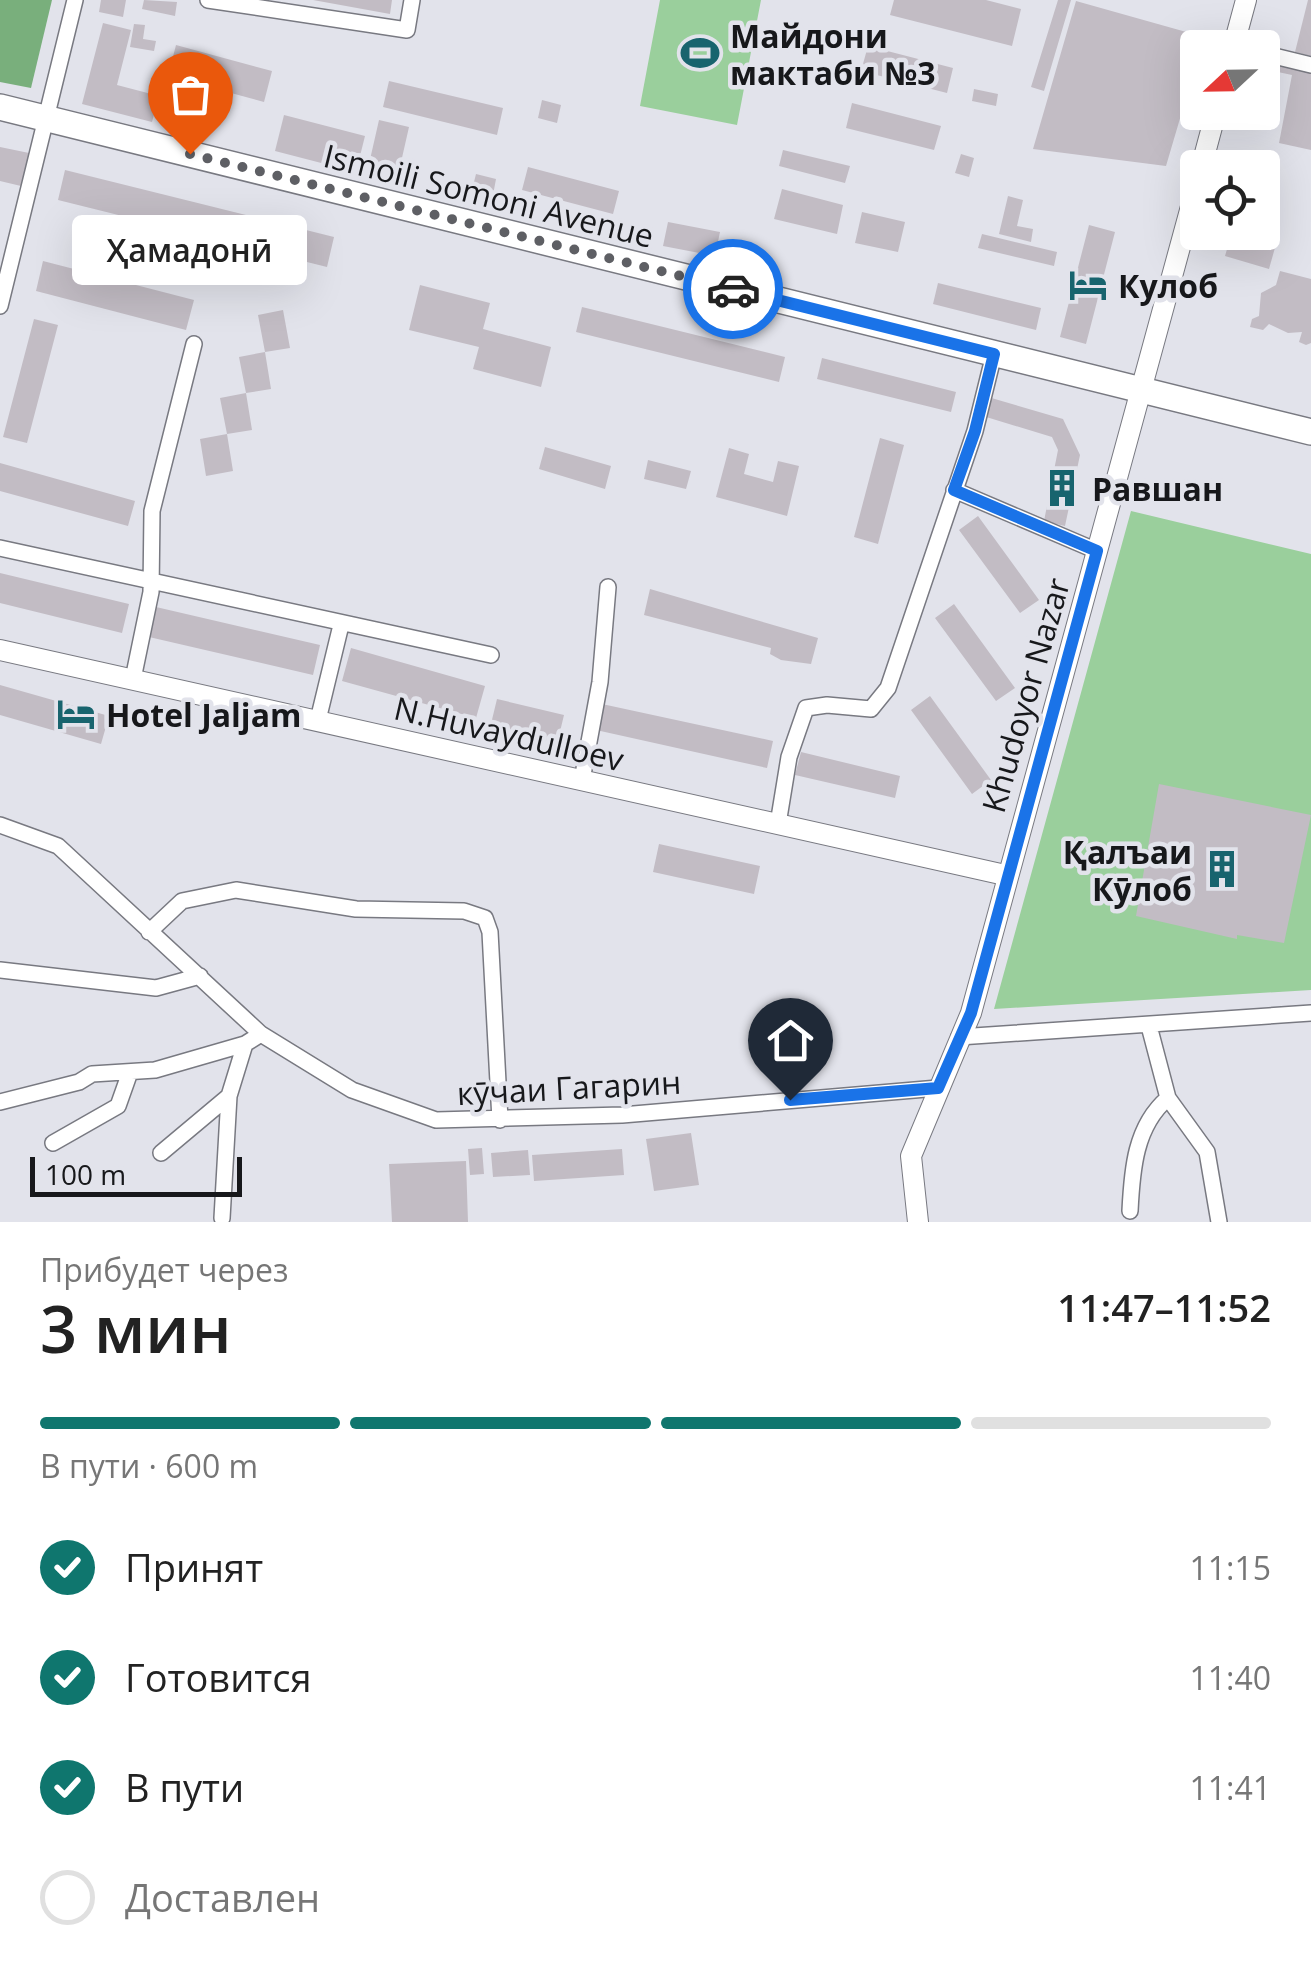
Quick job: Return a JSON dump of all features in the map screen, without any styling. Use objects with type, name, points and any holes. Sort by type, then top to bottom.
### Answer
[{"type":"main road","name":"Ismoili Somoni Avenue","points":[[0,107],[1311,432]]},
{"type":"street","points":[[0,306],[76,0]]},
{"type":"street","points":[[208,0],[407,30],[412,0]]},
{"type":"street","points":[[1239,30],[1246,0]]},
{"type":"street","points":[[1280,57],[1311,65]]},
{"type":"street","name":"Khudoyor Nazar","points":[[918,1222],[911,1156],[971,1013],[1005,875],[1180,248]]},
{"type":"street","points":[[133,679],[151,580],[152,511],[194,344]]},
{"type":"street","points":[[778,824],[790,757],[806,708],[827,704],[871,708],[888,688],[975,431],[994,354]]},
{"type":"street","points":[[954,490],[1097,551]]},
{"type":"street","points":[[0,548],[491,655]]},
{"type":"street","points":[[582,780],[600,682],[608,587]]},
{"type":"street","points":[[318,720],[341,625]]},
{"type":"street","name":"N.Huvaydulloev","points":[[0,650],[1005,875]]},
{"type":"street","name":"кӯчаи Гагарин","points":[[0,825],[58,846],[261,1034],[352,1090],[436,1120],[622,1115],[938,1088]]},
{"type":"street","points":[[149,932],[182,901],[236,890],[356,909],[464,911],[485,918],[490,932],[500,1120]]},
{"type":"street","points":[[0,970],[156,988],[200,976]]},
{"type":"street","points":[[959,1037],[1311,1013]]},
{"type":"street","points":[[1149,1026],[1168,1098],[1207,1152],[1220,1222]]},
{"type":"street","points":[[0,1102],[79,1082],[92,1074],[128,1074],[245,1044],[261,1034]]},
{"type":"street","points":[[222,1218],[229,1096],[245,1044]]},
{"type":"street","points":[[52,1144],[118,1106],[128,1074]]},
{"type":"street","points":[[160,1153],[229,1096]]},
{"type":"street","points":[[1130,1211],[1132,1168],[1144,1128],[1168,1098]]},
{"type":"green space","points":[[0,0],[52,0],[31,88],[0,82]]},
{"type":"green space","name":"Майдони мактаби №3","points":[[660,0],[761,0],[737,125],[640,106]]},
{"type":"green space","points":[[1131,511],[1311,554],[1311,990],[994,1009]]},
{"type":"building","points":[[101,0],[126,0],[123,17],[99,12]]},
{"type":"building","points":[[144,0],[177,2],[175,16],[142,9]]},
{"type":"building","points":[[313,0],[392,0],[390,14]]},
{"type":"building","points":[[894,0],[986,0],[1021,9],[1012,46],[890,15]]},
{"type":"building","points":[[1058,0],[1071,0],[1044,91],[1031,87]]},
{"type":"building","points":[[1311,0],[1311,56],[1295,52]]},
{"type":"building","points":[[1076,1],[1180,30],[1180,118],[1166,166],[1033,149]]},
{"type":"building","points":[[103,23],[131,30],[117,85],[159,96],[152,122],[82,104]]},
{"type":"building","points":[[134,24],[145,25],[143,39],[156,41],[154,51],[130,47]]},
{"type":"building","points":[[176,45],[272,71],[264,102],[168,76]]},
{"type":"building","points":[[868,46],[953,68],[947,93],[861,71]]},
{"type":"building","points":[[1280,63],[1311,70],[1311,150],[1279,143],[1292,75],[1280,72]]},
{"type":"building","points":[[389,81],[503,108],[497,135],[383,107]]},
{"type":"building","points":[[974,89],[998,94],[996,106],[972,101]]},
{"type":"building","points":[[542,100],[561,105],[557,123],[538,118]]},
{"type":"building","points":[[852,103],[941,126],[934,150],[846,128]]},
{"type":"building","points":[[284,115],[365,136],[356,172],[275,151]]},
{"type":"building","points":[[379,120],[409,127],[399,171],[369,164]]},
{"type":"building","points":[[0,147],[29,153],[21,186],[0,181]]},
{"type":"building","points":[[783,150],[850,166],[845,183],[779,166]]},
{"type":"building","points":[[961,154],[974,158],[969,177],[955,173]]},
{"type":"building","points":[[528,167],[619,191],[613,214],[522,190]]},
{"type":"building","points":[[65,170],[334,237],[327,267],[58,200]]},
{"type":"building","points":[[476,174],[496,179],[493,195],[472,190]]},
{"type":"building","points":[[782,189],[843,205],[837,234],[774,219]]},
{"type":"building","points":[[1008,196],[1023,200],[1017,226],[1033,229],[1031,242],[999,234]]},
{"type":"building","points":[[862,212],[905,222],[898,252],[855,243]]},
{"type":"building","points":[[668,222],[720,232],[715,256],[663,246]]},
{"type":"building","name":"Кулоб","points":[[1089,225],[1115,232],[1086,344],[1060,337]]},
{"type":"building","points":[[982,234],[1057,252],[1054,266],[978,248]]},
{"type":"building","points":[[1227,250],[1274,250],[1269,269],[1225,256]]},
{"type":"building","points":[[43,261],[194,300],[186,330],[36,291]]},
{"type":"building","points":[[1280,271],[1311,279],[1311,343],[1306,345],[1299,342],[1302,332],[1288,333],[1269,324],[1263,330],[1250,327],[1252,319],[1259,316],[1261,293],[1276,285]]},
{"type":"building","points":[[938,283],[1041,308],[1036,330],[933,304]]},
{"type":"building","points":[[420,285],[490,303],[483,329],[551,347],[541,387],[473,369],[479,347],[409,330]]},
{"type":"building","points":[[582,307],[785,357],[779,382],[576,332]]},
{"type":"building","points":[[283,310],[290,348],[265,352],[258,315]]},
{"type":"building","points":[[34,319],[58,325],[27,443],[3,437]]},
{"type":"building","points":[[265,352],[271,389],[246,393],[239,357]]},
{"type":"building","points":[[822,358],[956,392],[951,412],[817,379]]},
{"type":"building","points":[[246,393],[252,430],[227,434],[220,398]]},
{"type":"building","name":"Равшан","points":[[988,397],[1063,419],[1080,455],[1065,526],[1044,521],[1058,450],[1052,437],[983,416]]},
{"type":"building","points":[[227,434],[233,471],[206,476],[200,439]]},
{"type":"building","points":[[880,438],[904,445],[878,544],[854,537]]},
{"type":"building","points":[[545,447],[611,466],[605,489],[539,469]]},
{"type":"building","points":[[729,448],[749,454],[744,474],[773,482],[778,461],[799,466],[787,516],[716,497]]},
{"type":"building","points":[[648,460],[691,471],[686,489],[644,479]]},
{"type":"building","points":[[0,463],[135,501],[128,526],[0,491]]},
{"type":"building","points":[[978,516],[1039,600],[1020,613],[959,530]]},
{"type":"building","points":[[0,573],[129,604],[122,633],[0,603]]},
{"type":"building","points":[[650,589],[818,638],[811,664],[781,660],[770,654],[771,648],[644,615]]},
{"type":"building","points":[[954,604],[1015,688],[996,701],[935,618]]},
{"type":"building","points":[[156,607],[320,645],[313,675],[149,637]]},
{"type":"building","points":[[351,648],[485,686],[476,718],[342,681]]},
{"type":"building","points":[[0,685],[109,716],[101,744],[0,715]]},
{"type":"building","points":[[930,696],[991,780],[972,794],[911,710]]},
{"type":"building","points":[[497,699],[564,715],[557,744],[490,728]]},
{"type":"building","points":[[602,704],[773,741],[767,768],[596,730]]},
{"type":"building","points":[[801,752],[900,776],[895,798],[795,775]]},
{"type":"building","name":"Қалъаи Кӯлоб","points":[[1159,784],[1311,815],[1284,943],[1237,935],[1237,939],[1136,916]]},
{"type":"building","points":[[659,844],[760,866],[754,894],[653,872]]},
{"type":"building","points":[[691,1133],[699,1185],[654,1191],[646,1139]]},
{"type":"building","points":[[482,1148],[484,1174],[470,1175],[468,1149]]},
{"type":"building","points":[[622,1149],[624,1175],[534,1181],[532,1155]]},
{"type":"building","points":[[528,1150],[530,1175],[493,1177],[491,1153]]},
{"type":"building","points":[[466,1161],[468,1222],[392,1222],[389,1164]]},
{"type":"way so far","points":[[190,154],[733,289]]},
{"type":"place","name":"Майдони мактаби №3","points":[[700,53]]},
{"type":"place","name":"Ҳамадонӣ","points":[[190,154]]},
{"type":"place","name":"Кулоб","points":[[1088,285]]},
{"type":"place","name":"Равшан","points":[[1062,488]]},
{"type":"place","name":"Hotel Jaljam","points":[[76,714]]},
{"type":"place","name":"Қалъаи Кӯлоб","points":[[1222,869]]},
{"type":"route","points":[[733,289],[994,354],[975,431],[954,490],[1097,551],[1005,875],[971,1013],[938,1088],[790,1100]]}]
